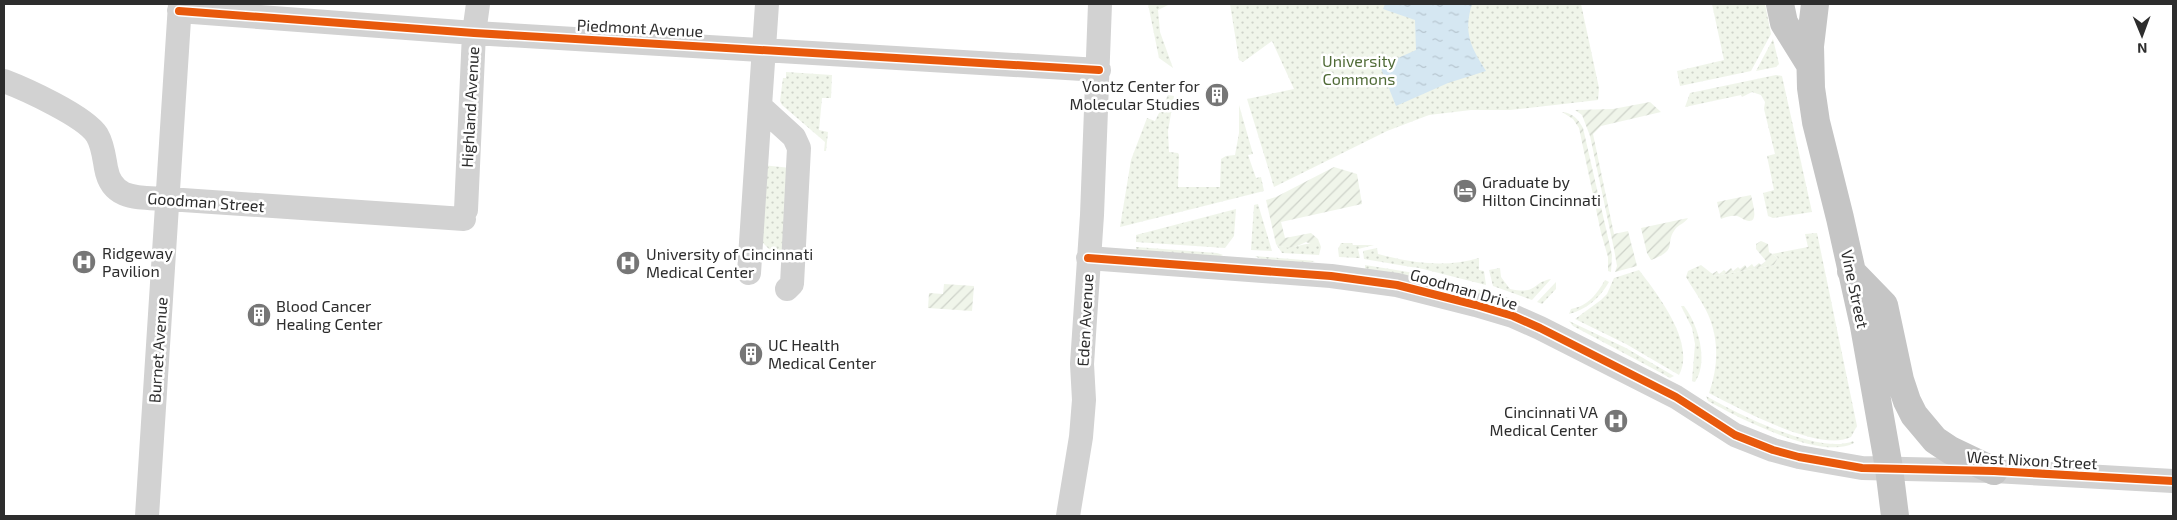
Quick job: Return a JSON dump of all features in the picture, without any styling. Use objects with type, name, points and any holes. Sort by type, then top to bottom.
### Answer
[{"type":"main road","name":"Vine Street","points":[[1780,4],[1784,23],[1809,63]]},
{"type":"main road","name":"Vine Street","points":[[1815,4],[1809,63],[1816,122],[1864,326],[1889,468],[1895,516]]},
{"type":"main road","points":[[1851,271],[1884,305],[1900,380],[1906,401],[1914,415],[1935,440],[1950,450],[1994,471]]},
{"type":"street","name":"Highland Avenue","points":[[465,214],[474,33],[478,4]]},
{"type":"street","points":[[749,273],[767,4]]},
{"type":"street","name":"Eden Avenue","points":[[1068,516],[1081,437],[1084,400],[1082,364],[1092,215],[1099,70],[1097,49],[1100,4]]},
{"type":"street","name":"Piedmont Avenue","points":[[180,7],[474,33],[1099,70]]},
{"type":"street","name":"Burnet Avenue","points":[[147,516],[180,7]]},
{"type":"street","name":"Goodman Street","points":[[4,81],[25,89],[86,123],[97,135],[104,156],[106,171],[115,189],[121,194],[168,200],[334,210],[465,214]]},
{"type":"street","points":[[760,106],[794,136],[799,148],[792,284],[787,289]]},
{"type":"street","name":"Goodman Drive","points":[[1088,258],[1331,276],[1397,285],[1476,305],[1518,318],[1592,352],[1676,397],[1736,435],[1773,450],[1818,461],[1862,468],[1889,468]]},
{"type":"street","name":"West Nixon Street","points":[[1889,468],[1994,471],[2173,481]]},
{"type":"green space","points":[[1148,4],[1170,4],[1158,10],[1160,32],[1173,68],[1159,58]]},
{"type":"green space","name":"University Commons","points":[[1230,4],[1581,4],[1599,88],[1598,100],[1510,110],[1471,110],[1429,115],[1387,131],[1274,187],[1247,99],[1294,89],[1272,41],[1243,62],[1239,60]]},
{"type":"green space","points":[[1712,4],[1765,4],[1771,34],[1751,71],[1680,86],[1677,71],[1724,60]]},
{"type":"green space","points":[[1773,39],[1779,64],[1776,67],[1756,71]]},
{"type":"green space","points":[[786,72],[832,75],[831,98],[822,98],[819,130],[828,132],[826,151],[824,151],[825,142],[782,105],[780,101],[783,78],[786,78]]},
{"type":"green space","points":[[1776,75],[1782,76],[1812,212],[1773,218],[1768,216],[1763,193],[1774,190],[1767,156],[1775,154],[1764,109],[1765,102],[1761,95],[1752,92],[1742,97],[1741,95],[1685,107],[1690,93]]},
{"type":"green space","points":[[1168,95],[1174,96],[1168,131],[1169,152],[1178,153],[1179,155],[1178,187],[1220,187],[1221,159],[1226,156],[1235,155],[1239,133],[1239,105],[1253,154],[1248,155],[1256,178],[1261,177],[1264,191],[1120,227],[1131,160],[1147,118],[1155,121]]},
{"type":"green space","points":[[1650,102],[1661,112],[1601,126],[1593,134],[1614,234],[1628,231],[1637,266],[1615,272],[1617,266],[1614,249],[1590,136],[1582,115],[1575,110],[1613,109]]},
{"type":"green space","points":[[1562,112],[1575,117],[1583,128],[1612,255],[1611,272],[1608,271],[1608,257],[1601,233],[1579,128],[1573,119]]},
{"type":"green space","points":[[761,165],[791,168],[783,253],[777,255],[759,239]]},
{"type":"green space","points":[[1334,167],[1357,174],[1362,204],[1281,222],[1285,238],[1311,233],[1318,239],[1318,243],[1313,245],[1306,242],[1288,248],[1276,244],[1266,200],[1276,197]]},
{"type":"green space","points":[[1751,195],[1754,215],[1752,220],[1748,221],[1735,216],[1721,219],[1717,202]]},
{"type":"green space","points":[[1258,204],[1272,251],[1251,250],[1254,205]]},
{"type":"green space","points":[[1236,209],[1234,236],[1225,248],[1136,242],[1136,235]]},
{"type":"green space","points":[[1688,218],[1672,234],[1668,250],[1651,260],[1647,253],[1641,228]]},
{"type":"green space","points":[[1817,233],[1857,426],[1851,437],[1837,440],[1820,439],[1779,427],[1709,393],[1715,370],[1715,335],[1708,313],[1686,277],[1688,271],[1701,265],[1715,276],[1774,265],[1778,258],[1772,254],[1808,247],[1805,234]]},
{"type":"green space","points":[[1318,239],[1321,247],[1319,255],[1282,253],[1276,244],[1292,247],[1318,243]]},
{"type":"green space","points":[[1761,241],[1768,244],[1769,252],[1778,258],[1774,265],[1715,276],[1712,274],[1717,271],[1719,274],[1724,270],[1726,272],[1731,268],[1733,271],[1745,265],[1747,268],[1752,264],[1754,267],[1759,263],[1761,265],[1766,261],[1756,249],[1756,244]]},
{"type":"green space","points":[[1341,243],[1374,245],[1358,249],[1360,258],[1339,257],[1338,249]]},
{"type":"green space","points":[[1136,247],[1223,255],[1218,257],[1136,251]]},
{"type":"green space","points":[[1377,248],[1378,254],[1416,262],[1441,264],[1479,258],[1479,270],[1484,271],[1486,285],[1423,269],[1364,259],[1363,251]]},
{"type":"green space","points":[[1255,256],[1315,261],[1285,263]]},
{"type":"green space","points":[[1365,265],[1427,275],[1520,301],[1519,305],[1426,279],[1365,269]]},
{"type":"green space","points":[[1500,268],[1501,277],[1510,289],[1526,290],[1551,279],[1532,300],[1493,286],[1489,270]]},
{"type":"green space","points":[[1639,270],[1656,292],[1679,334],[1683,349],[1683,362],[1679,375],[1626,344],[1575,319],[1607,294],[1614,278]]},
{"type":"green space","points":[[1605,280],[1609,282],[1597,298],[1587,306],[1569,314],[1571,309],[1591,299]]},
{"type":"green space","points":[[1556,282],[1556,289],[1542,304],[1537,302]]},
{"type":"green space","points":[[944,284],[974,286],[972,311],[928,308],[929,293],[943,294]]},
{"type":"green space","points":[[1681,306],[1684,306],[1694,323],[1700,343],[1701,364],[1695,382],[1692,381],[1695,344],[1692,328]]},
{"type":"green space","points":[[1569,321],[1626,348],[1674,376],[1670,378],[1573,326]]},
{"type":"green space","points":[[1706,396],[1757,422],[1800,438],[1820,443],[1838,444],[1853,441],[1854,443],[1840,447],[1802,442],[1759,427],[1708,401]]},
{"type":"water","points":[[1385,4],[1472,4],[1468,23],[1470,39],[1486,71],[1448,83],[1396,106],[1380,66],[1416,50],[1415,20],[1383,9]]},
{"type":"cycle path","points":[[179,11],[474,33],[1099,70]]},
{"type":"cycle path","points":[[1088,258],[1331,276],[1397,285],[1476,305],[1513,316],[1540,328],[1676,397],[1735,435],[1773,450],[1799,457],[1862,468],[1994,471],[2173,481]]},
{"type":"place","name":"Vontz Center for Molecular Studies","points":[[1217,95]]},
{"type":"place","name":"Graduate by Hilton Cincinnati","points":[[1465,191]]},
{"type":"place","name":"Ridgeway Pavilion","points":[[84,262]]},
{"type":"place","name":"University of Cincinnati Medical Center","points":[[628,263]]},
{"type":"place","name":"Blood Cancer Healing Center","points":[[259,315]]},
{"type":"place","name":"UC Health Medical Center","points":[[751,354]]},
{"type":"place","name":"Cincinnati VA Medical Center","points":[[1616,421]]}]
